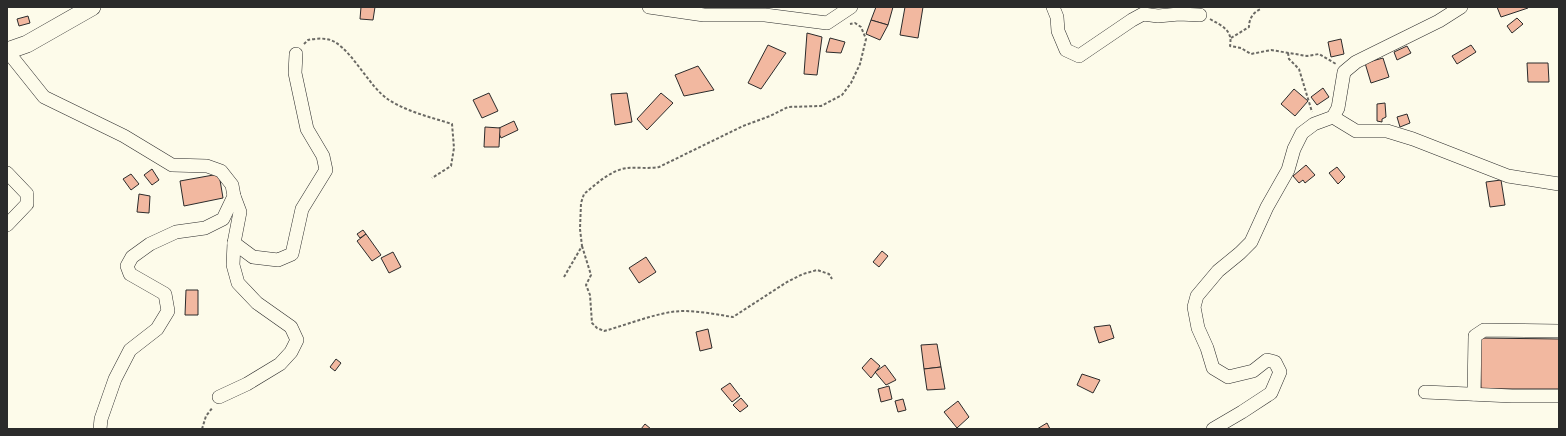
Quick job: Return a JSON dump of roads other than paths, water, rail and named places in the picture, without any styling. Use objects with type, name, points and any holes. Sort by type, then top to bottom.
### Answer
[{"type":"main road","points":[[8,52],[27,44],[92,7]]},
{"type":"street","points":[[649,7],[704,15],[765,15],[827,23],[851,7]]},
{"type":"street","points":[[1053,7],[1057,17],[1058,30],[1066,50],[1078,56],[1132,20],[1144,14],[1158,16],[1179,14],[1200,15]]},
{"type":"street","points":[[1213,429],[1271,393],[1280,372],[1275,362],[1267,360],[1253,371],[1228,377],[1213,368],[1207,348],[1198,328],[1194,307],[1197,296],[1218,271],[1240,254],[1251,242],[1267,207],[1288,170],[1294,149],[1302,133],[1314,124],[1333,116],[1338,108],[1344,72],[1356,62],[1439,21],[1461,7]]},
{"type":"street","points":[[8,52],[44,97],[124,136],[172,165],[207,166],[221,171],[232,185],[234,196],[240,212],[234,243],[233,265],[238,283],[257,303],[291,327],[297,340],[291,352],[280,364],[247,384],[219,396]]},
{"type":"street","points":[[234,243],[254,257],[278,260],[292,254],[302,209],[326,170],[323,156],[307,129],[295,73],[296,54]]},
{"type":"street","points":[[1333,116],[1356,131],[1386,131],[1413,139],[1508,176],[1559,184]]},
{"type":"street","points":[[7,173],[27,194],[27,204],[7,225]]},
{"type":"street","points":[[100,429],[101,419],[115,379],[130,350],[157,329],[168,311],[165,294],[130,274],[127,266],[132,257],[150,244],[176,232],[205,228],[223,219],[234,196]]},
{"type":"street","points":[[1474,394],[1475,336],[1484,330],[1559,332]]},
{"type":"street","points":[[1425,392],[1559,396]]}]
